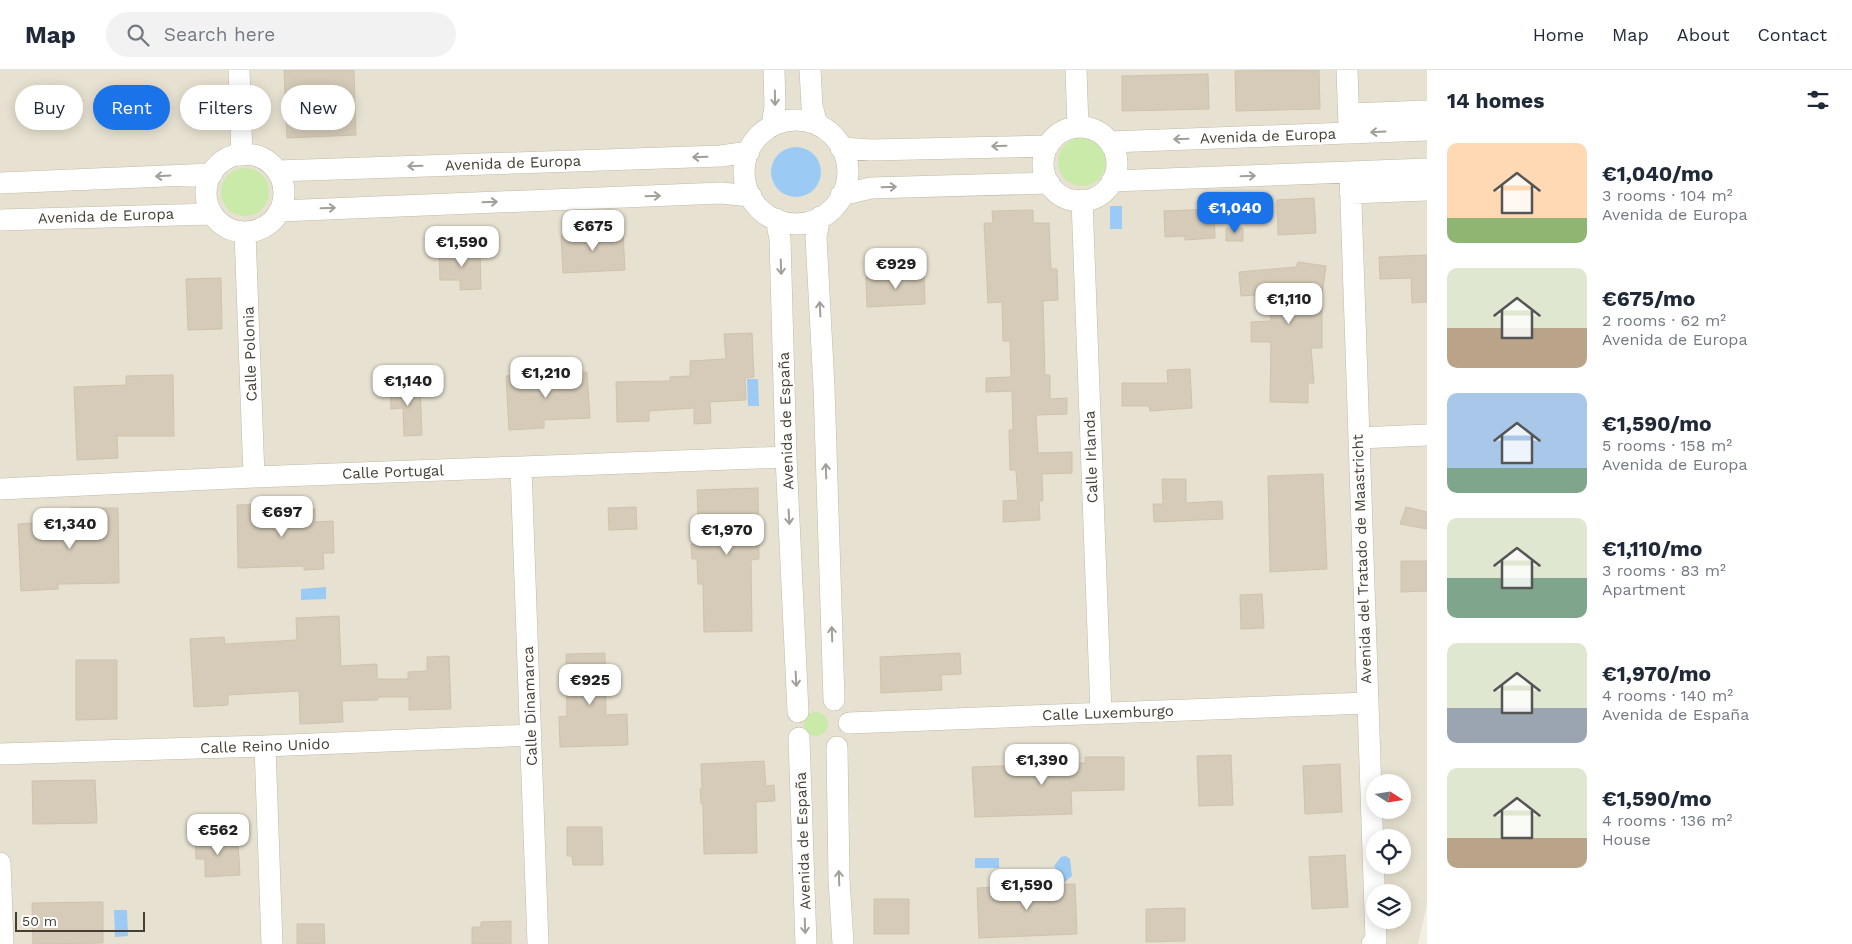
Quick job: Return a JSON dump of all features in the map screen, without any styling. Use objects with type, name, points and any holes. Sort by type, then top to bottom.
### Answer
[{"type":"street","points":[[239,70],[242,154]]},
{"type":"street","points":[[772,126],[775,106],[774,70]]},
{"type":"street","points":[[810,70],[812,106],[817,125]]},
{"type":"street","points":[[1076,70],[1078,127]]},
{"type":"street","points":[[1347,70],[1349,124],[1427,111]]},
{"type":"street","points":[[807,120],[817,125],[831,132],[846,155],[847,183],[835,207],[820,217],[812,222],[785,224],[760,211],[746,188],[744,161],[756,136],[780,121],[807,120]]},
{"type":"street","name":"Avenida de Europa","points":[[1110,142],[1349,124],[1427,130]]},
{"type":"street","points":[[1088,126],[1105,135],[1110,142],[1116,152],[1117,172],[1108,189],[1092,200],[1072,201],[1055,192],[1044,176],[1043,156],[1052,138],[1068,127],[1088,126]]},
{"type":"street","points":[[842,148],[871,150],[1048,146]]},
{"type":"street","name":"Avenida de Europa","points":[[277,171],[721,156],[749,152]]},
{"type":"street","points":[[253,154],[272,163],[277,171],[283,181],[284,202],[275,220],[258,232],[236,232],[218,223],[207,206],[206,185],[215,166],[233,155],[253,154]]},
{"type":"street","points":[[1112,181],[1427,169]]},
{"type":"street","name":"Avenida del Tratado de Maastricht","points":[[1350,172],[1376,940],[1372,944]]},
{"type":"street","points":[[0,183],[212,174]]},
{"type":"street","points":[[841,195],[871,188],[1049,183]]},
{"type":"street","points":[[1350,193],[1427,190]]},
{"type":"street","points":[[279,211],[721,194],[751,196]]},
{"type":"street","name":"Calle Irlanda","points":[[1082,200],[1101,713]]},
{"type":"street","name":"Avenida de Europa","points":[[0,220],[212,214]]},
{"type":"street","points":[[820,217],[816,237],[824,387],[834,700]]},
{"type":"street","name":"Avenida de España","points":[[776,219],[780,239],[786,457],[798,712]]},
{"type":"street","name":"Calle Polonia","points":[[246,232],[254,476]]},
{"type":"street","points":[[1359,438],[1427,435]]},
{"type":"street","name":"Calle Portugal","points":[[0,489],[254,476],[521,468],[786,457]]},
{"type":"street","name":"Calle Dinamarca","points":[[521,468],[538,944]]},
{"type":"street","points":[[828,697],[834,700],[841,704],[848,716],[849,730],[843,743],[831,750],[816,751],[804,745],[796,733],[795,718],[802,706],[814,698],[828,697]]},
{"type":"street","name":"Calle Luxemburgo","points":[[849,723],[1367,703]]},
{"type":"street","name":"Calle Reino Unido","points":[[0,754],[531,735]]},
{"type":"street","name":"Avenida de España","points":[[799,738],[806,944]]},
{"type":"street","points":[[265,746],[272,944]]},
{"type":"street","points":[[837,747],[839,879],[843,944]]},
{"type":"street","points":[[0,863],[3,944]]},
{"type":"shaded area","points":[[0,70],[1427,70],[1427,904],[1418,944],[0,944]]},
{"type":"green space","points":[[1077,138],[1087,138],[1096,142],[1102,148],[1106,162],[1102,176],[1096,182],[1087,186],[1077,186],[1068,182],[1062,176],[1058,167],[1058,157],[1062,148],[1068,142]]},
{"type":"green space","points":[[240,168],[250,168],[259,172],[265,178],[269,192],[265,206],[259,212],[250,216],[240,216],[231,212],[225,206],[221,197],[221,187],[225,178],[231,172]]},
{"type":"green space","points":[[816,712],[821,713],[827,719],[827,729],[821,735],[816,736],[811,735],[805,729],[804,724],[805,719],[811,713]]},
{"type":"water","points":[[796,147],[806,149],[814,154],[819,162],[821,172],[819,182],[814,190],[806,195],[796,197],[786,195],[778,190],[773,182],[771,172],[773,162],[778,154],[786,149]]},
{"type":"water","points":[[1225,203],[1248,203],[1248,217],[1225,217]]},
{"type":"water","points":[[1110,206],[1122,206],[1122,229],[1110,229]]},
{"type":"water","points":[[747,379],[758,379],[759,406],[748,406]]},
{"type":"water","points":[[326,587],[326,599],[301,600],[301,589]]},
{"type":"water","points":[[1066,856],[1070,859],[1072,876],[1063,883],[1060,874],[1054,866],[1061,857]]},
{"type":"water","points":[[975,858],[999,858],[999,868],[975,868]]},
{"type":"water","points":[[114,910],[127,910],[128,936],[115,937]]},
{"type":"building","points":[[284,70],[354,70],[354,85],[285,85]]},
{"type":"building","points":[[1319,70],[1320,109],[1236,111],[1235,71]]},
{"type":"building","points":[[1208,74],[1209,109],[1122,111],[1122,76]]},
{"type":"building","points":[[355,102],[356,135],[287,138],[287,130],[355,130]]},
{"type":"building","points":[[1314,198],[1316,233],[1278,235],[1277,200]]},
{"type":"building","points":[[1214,209],[1215,238],[1185,240],[1185,236],[1165,237],[1164,211]]},
{"type":"building","points":[[1033,210],[1033,223],[1049,223],[1051,269],[1057,269],[1058,300],[1043,301],[1045,375],[1050,375],[1050,399],[1067,398],[1067,414],[1036,415],[1038,453],[1072,452],[1072,473],[1042,474],[1043,501],[1039,501],[1040,520],[1003,522],[1003,501],[1018,500],[1016,470],[1010,470],[1009,430],[1013,430],[1012,391],[986,392],[986,378],[1011,377],[1010,341],[1003,341],[1002,302],[988,303],[984,223],[993,223],[992,211]]},
{"type":"building","points":[[1226,228],[1243,228],[1243,241],[1226,241]]},
{"type":"building","points":[[623,232],[625,270],[563,273],[561,235]]},
{"type":"building","points":[[480,249],[481,289],[460,290],[460,280],[440,280],[439,251]]},
{"type":"building","points":[[1427,255],[1427,302],[1412,303],[1411,278],[1380,279],[1379,257]]},
{"type":"building","points":[[1298,262],[1326,266],[1322,296],[1322,348],[1311,348],[1314,383],[1308,383],[1308,403],[1270,402],[1271,342],[1251,342],[1251,322],[1271,321],[1270,294],[1241,296],[1239,272],[1296,267]]},
{"type":"building","points":[[924,274],[925,304],[867,307],[866,277]]},
{"type":"building","points":[[221,278],[222,329],[188,330],[186,279]]},
{"type":"building","points":[[752,333],[754,377],[745,378],[746,400],[710,402],[711,423],[694,424],[694,408],[649,411],[649,421],[617,422],[616,382],[670,381],[670,377],[690,376],[690,361],[726,359],[724,334]]},
{"type":"building","points":[[1190,369],[1192,408],[1150,411],[1149,406],[1122,406],[1122,383],[1168,383],[1167,370]]},
{"type":"building","points":[[587,372],[590,418],[544,420],[544,428],[509,430],[506,376]]},
{"type":"building","points":[[173,375],[174,436],[117,436],[118,458],[77,460],[74,387],[126,385],[126,376]]},
{"type":"building","points":[[420,385],[422,435],[404,436],[403,408],[391,409],[390,386]]},
{"type":"building","points":[[1323,474],[1327,569],[1270,572],[1268,476]]},
{"type":"building","points":[[1162,479],[1186,479],[1186,503],[1222,501],[1223,519],[1154,522],[1153,504],[1163,504]]},
{"type":"building","points":[[758,488],[759,559],[751,560],[752,631],[704,632],[703,584],[698,584],[697,559],[692,559],[691,544],[699,544],[697,490]]},
{"type":"building","points":[[281,504],[282,510],[315,509],[315,522],[333,521],[334,553],[323,553],[324,569],[304,570],[304,566],[238,568],[237,505]]},
{"type":"building","points":[[636,507],[637,529],[609,530],[608,508]]},
{"type":"building","points":[[1406,507],[1427,512],[1427,529],[1400,524]]},
{"type":"building","points":[[70,508],[118,508],[119,583],[58,584],[58,589],[21,591],[18,524],[70,521]]},
{"type":"building","points":[[1401,561],[1427,561],[1427,591],[1401,592]]},
{"type":"building","points":[[1262,594],[1264,628],[1241,629],[1240,595]]},
{"type":"building","points":[[339,616],[341,666],[377,664],[377,679],[408,679],[408,672],[427,671],[427,657],[449,656],[451,709],[409,710],[409,697],[378,697],[378,700],[342,701],[343,722],[300,724],[299,691],[228,695],[228,705],[194,707],[190,639],[224,637],[225,644],[297,640],[296,618]]},
{"type":"building","points":[[605,653],[606,715],[627,714],[628,745],[560,747],[559,717],[567,716],[566,654]]},
{"type":"building","points":[[960,653],[961,674],[941,675],[942,690],[881,693],[880,657]]},
{"type":"building","points":[[76,660],[117,660],[117,719],[76,720]]},
{"type":"building","points":[[1231,755],[1233,805],[1199,806],[1197,756]]},
{"type":"building","points":[[1085,757],[1124,757],[1124,790],[1071,791],[1072,814],[975,817],[972,767],[1085,763]]},
{"type":"building","points":[[764,761],[766,786],[774,785],[775,801],[756,802],[757,853],[704,854],[703,804],[701,804],[700,789],[702,789],[701,764]]},
{"type":"building","points":[[1340,764],[1342,812],[1305,814],[1303,766]]},
{"type":"building","points":[[95,780],[97,823],[33,824],[32,781]]},
{"type":"building","points":[[567,827],[602,827],[603,865],[573,865],[572,856],[567,856]]},
{"type":"building","points":[[214,833],[214,843],[238,842],[240,875],[205,877],[205,859],[196,859],[195,834]]},
{"type":"building","points":[[1345,855],[1348,907],[1312,909],[1309,857]]},
{"type":"building","points":[[1075,884],[1077,934],[979,938],[977,888]]},
{"type":"building","points":[[874,899],[909,899],[909,934],[874,934]]},
{"type":"building","points":[[103,902],[103,943],[33,944],[32,903]]},
{"type":"building","points":[[1185,908],[1185,941],[1146,942],[1146,909]]},
{"type":"building","points":[[511,921],[511,944],[472,944],[472,927],[481,927],[481,922]]},
{"type":"building","points":[[297,924],[324,924],[325,944],[297,944]]}]
